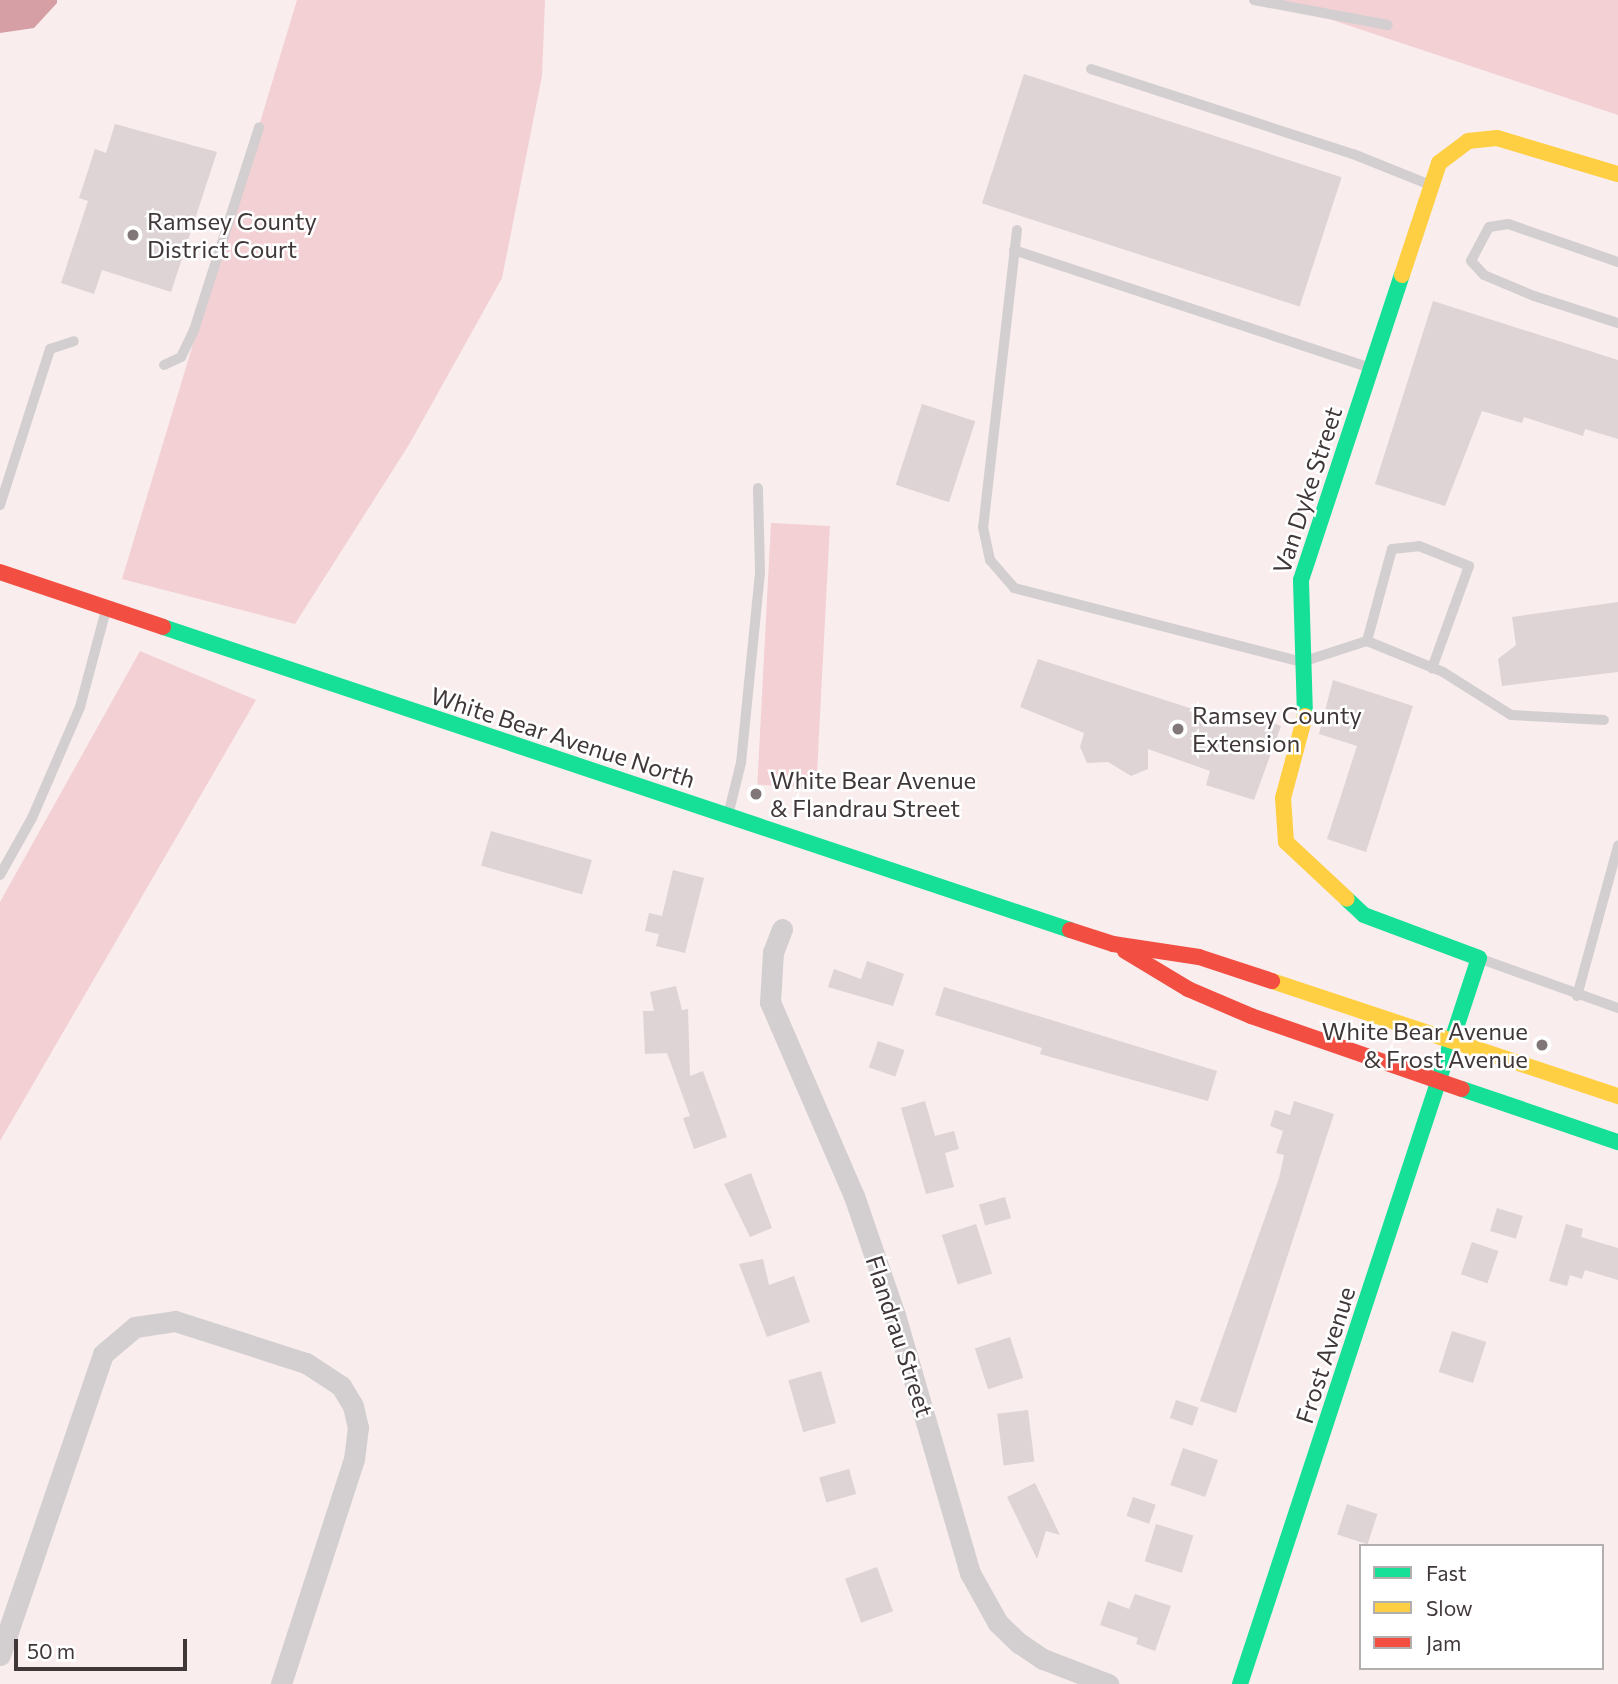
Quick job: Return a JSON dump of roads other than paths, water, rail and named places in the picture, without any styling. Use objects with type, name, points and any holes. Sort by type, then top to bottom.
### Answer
[{"type":"main road","name":"Van Dyke Street","points":[[1479,958],[1364,915],[1286,842],[1283,798],[1305,720],[1301,579],[1428,184],[1447,155],[1482,138],[1519,142],[1618,174]]},
{"type":"main road","name":"White Bear Avenue North","points":[[0,572],[106,610],[1113,944],[1199,957],[1618,1096]]},
{"type":"main road","name":"White Bear Avenue North","points":[[1113,944],[1188,989],[1437,1082],[1618,1142]]},
{"type":"main road","points":[[1451,1041],[1479,958]]},
{"type":"main road","name":"Frost Avenue","points":[[1240,1684],[1451,1041]]},
{"type":"street","name":"Flandrau Street","points":[[782,929],[773,952],[770,1002],[866,1231],[970,1573],[998,1623],[1019,1643],[1043,1659],[1108,1684]]},
{"type":"street","points":[[0,1655],[94,1372],[110,1346],[135,1327],[155,1321],[190,1324],[325,1372],[353,1406],[358,1427],[354,1459],[281,1684]]},
{"type":"lane","points":[[1254,0],[1388,25]]},
{"type":"lane","points":[[1091,69],[1353,154],[1428,184]]},
{"type":"lane","points":[[164,365],[181,357],[194,330],[259,127]]},
{"type":"lane","points":[[1618,262],[1508,224],[1489,227],[1471,261],[1484,275],[1534,296],[1618,323]]},
{"type":"lane","points":[[1017,230],[983,527],[1000,576],[1034,594],[1302,662],[1367,641],[1432,668],[1511,715],[1604,720]]},
{"type":"lane","points":[[1014,250],[1370,368]]},
{"type":"lane","points":[[0,505],[50,349],[74,341]]},
{"type":"lane","points":[[727,816],[741,763],[760,572],[758,488]]},
{"type":"lane","points":[[1367,641],[1392,549],[1419,547],[1469,566],[1432,668]]},
{"type":"lane","points":[[0,875],[32,818],[80,707],[106,610]]},
{"type":"lane","points":[[1577,996],[1618,846]]},
{"type":"lane","points":[[1479,958],[1577,996],[1618,1008]]},
{"type":"place","name":"Ramsey County District Court","points":[[133,235]]},
{"type":"place","name":"Ramsey County Extension","points":[[1178,729]]},
{"type":"place","name":"White Bear Avenue & Flandrau Street","points":[[756,794]]},
{"type":"place","name":"White Bear Avenue & Frost Avenue","points":[[1542,1045]]}]
